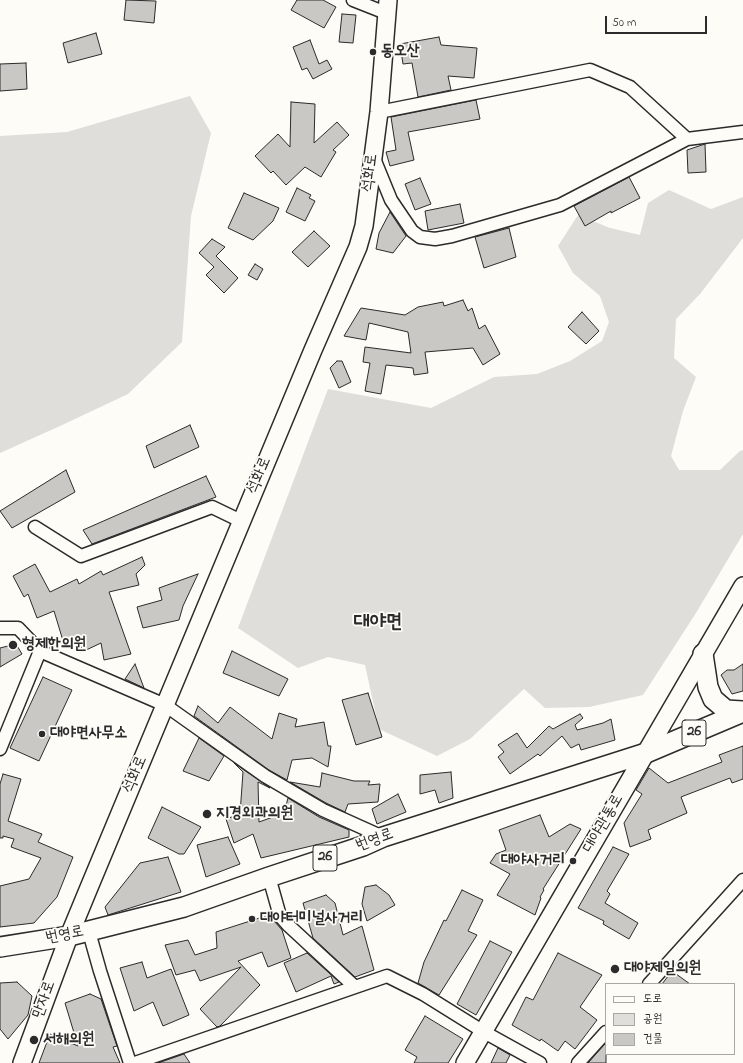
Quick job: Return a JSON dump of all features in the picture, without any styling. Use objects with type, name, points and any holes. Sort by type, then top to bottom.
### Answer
[{"type":"main road","points":[[703,654],[708,687],[712,699],[726,710],[743,712]]},
{"type":"main road","name":"번영로","points":[[0,947],[89,932],[184,906],[364,846],[383,837],[646,753],[743,712]]},
{"type":"street","points":[[353,0],[387,6]]},
{"type":"street","name":"석화로","points":[[69,936],[241,521],[358,247],[364,226],[379,112],[387,6]]},
{"type":"street","points":[[379,112],[590,70],[630,87],[687,139]]},
{"type":"street","points":[[373,156],[391,200],[412,231],[420,237],[435,239],[452,236],[560,205],[687,139],[743,132]]},
{"type":"street","points":[[35,527],[81,556],[212,507],[241,521]]},
{"type":"street","name":"대야관통로","points":[[465,1063],[743,586]]},
{"type":"street","points":[[0,628],[18,628],[40,651],[165,705],[271,780],[323,810],[383,837]]},
{"type":"street","points":[[0,749],[40,651]]},
{"type":"street","points":[[269,877],[280,916],[288,926],[354,986]]},
{"type":"street","points":[[650,983],[743,880]]},
{"type":"street","points":[[89,932],[130,1063]]},
{"type":"street","name":"만자로","points":[[22,1063],[69,936]]},
{"type":"street","points":[[135,1063],[354,986],[387,976],[423,994],[484,1032],[540,1063]]},
{"type":"street","points":[[578,1063],[605,1033]]},
{"type":"green space","points":[[190,96],[211,133],[191,216],[182,342],[128,394],[0,453],[0,136],[67,132]]},
{"type":"green space","points":[[669,190],[711,209],[743,197],[743,238],[700,294],[676,319],[674,358],[696,377],[683,411],[671,456],[679,470],[720,470],[740,451],[743,450],[743,534],[696,613],[643,695],[589,707],[545,708],[524,689],[470,739],[437,756],[379,729],[365,665],[328,657],[298,668],[238,628],[328,389],[431,408],[494,377],[537,374],[570,361],[602,341],[609,322],[600,296],[573,273],[558,246],[578,215],[610,228],[640,235],[648,203]]},
{"type":"building","points":[[126,0],[156,1],[154,23],[124,20]]},
{"type":"building","points":[[297,0],[323,0],[336,7],[324,28],[291,10]]},
{"type":"building","points":[[342,14],[356,15],[353,43],[339,42]]},
{"type":"building","points":[[96,33],[102,54],[68,63],[63,43]]},
{"type":"building","points":[[439,37],[441,45],[477,48],[474,78],[448,76],[451,90],[418,97],[412,63],[403,64],[400,44]]},
{"type":"building","points":[[310,40],[319,64],[327,60],[332,69],[313,79],[307,68],[302,70],[293,47]]},
{"type":"building","points":[[26,63],[27,89],[0,91],[0,64]]},
{"type":"building","points":[[476,100],[480,119],[408,132],[414,160],[390,166],[386,152],[396,150],[391,117]]},
{"type":"building","points":[[291,102],[315,104],[314,143],[337,122],[349,135],[333,150],[336,152],[321,177],[305,167],[286,185],[273,171],[271,173],[255,156],[278,134],[290,147]]},
{"type":"building","points":[[705,144],[706,172],[688,173],[687,150]]},
{"type":"building","points":[[629,177],[640,198],[611,213],[611,211],[585,226],[574,206]]},
{"type":"building","points":[[420,178],[431,204],[415,210],[405,184]]},
{"type":"building","points":[[297,188],[311,195],[309,198],[315,201],[305,221],[286,212]]},
{"type":"building","points":[[244,193],[279,208],[273,221],[253,240],[228,228]]},
{"type":"building","points":[[460,204],[464,223],[428,230],[425,211]]},
{"type":"building","points":[[390,212],[406,236],[393,253],[376,249],[379,233]]},
{"type":"building","points":[[509,228],[516,257],[484,268],[475,237]]},
{"type":"building","points":[[314,231],[330,246],[308,267],[292,252]]},
{"type":"building","points":[[212,239],[225,247],[216,256],[238,278],[224,293],[206,275],[214,267],[199,253]]},
{"type":"building","points":[[255,264],[263,269],[257,280],[248,275]]},
{"type":"building","points":[[463,300],[468,311],[472,308],[479,329],[485,325],[500,354],[483,365],[473,348],[425,352],[428,373],[414,375],[413,368],[386,365],[381,394],[365,391],[370,363],[363,362],[365,347],[411,353],[408,332],[369,323],[366,340],[344,336],[361,308],[405,315],[418,307],[443,302],[444,306]]},
{"type":"building","points":[[582,312],[599,331],[586,344],[568,327]]},
{"type":"building","points":[[337,361],[342,361],[351,382],[339,388],[330,368]]},
{"type":"building","points":[[190,425],[199,447],[154,468],[146,446]]},
{"type":"building","points":[[66,470],[75,492],[12,528],[0,511]]},
{"type":"building","points":[[206,476],[216,497],[92,544],[83,530]]},
{"type":"building","points":[[142,557],[145,565],[136,574],[139,585],[109,592],[131,654],[104,660],[101,643],[84,651],[75,639],[64,644],[54,611],[37,618],[28,594],[24,597],[13,576],[35,564],[50,592],[77,579],[79,584],[101,571],[103,575]]},
{"type":"building","points":[[198,574],[183,606],[179,620],[143,628],[137,607],[162,600],[159,588]]},
{"type":"building","points":[[16,644],[22,654],[0,667],[0,648]]},
{"type":"building","points":[[232,651],[288,679],[279,696],[223,673]]},
{"type":"building","points":[[135,664],[144,688],[125,679]]},
{"type":"building","points":[[743,664],[743,691],[732,694],[721,675],[727,670],[734,670]]},
{"type":"building","points":[[43,677],[72,690],[39,761],[10,748]]},
{"type":"building","points":[[368,693],[382,737],[356,745],[342,700]]},
{"type":"building","points":[[198,706],[218,723],[230,707],[272,739],[279,713],[297,719],[295,727],[324,722],[328,746],[331,746],[328,767],[312,758],[292,760],[287,780],[269,770],[194,716]]},
{"type":"building","points":[[580,714],[583,718],[575,725],[577,730],[603,723],[611,719],[615,740],[581,750],[579,744],[571,748],[562,736],[540,756],[538,754],[510,774],[498,757],[504,752],[498,745],[517,733],[527,748],[549,726],[553,729]]},
{"type":"building","points":[[199,738],[224,756],[209,781],[183,771]]},
{"type":"building","points":[[743,746],[743,779],[732,783],[730,778],[681,797],[687,813],[648,830],[651,839],[630,847],[624,823],[642,794],[636,790],[649,768],[668,783],[722,762],[719,755]]},
{"type":"building","points":[[234,763],[270,788],[258,782],[259,822],[284,813],[288,798],[319,817],[349,830],[349,837],[261,858],[253,834],[234,843],[226,819],[240,814],[243,772]]},
{"type":"building","points":[[451,772],[453,798],[439,803],[435,790],[420,794],[420,775]]},
{"type":"building","points":[[322,773],[354,781],[370,781],[368,785],[380,784],[378,802],[348,804],[345,812],[290,782],[320,787]]},
{"type":"building","points":[[3,774],[21,779],[8,821],[42,834],[38,842],[73,857],[57,897],[34,923],[0,927],[0,886],[29,879],[41,858],[11,847],[14,839],[3,836],[3,838],[0,838],[0,784]]},
{"type":"building","points":[[398,794],[406,812],[377,824],[372,809]]},
{"type":"building","points":[[162,807],[201,827],[184,854],[179,854],[148,838]]},
{"type":"building","points":[[540,815],[549,837],[570,824],[581,829],[543,889],[544,890],[540,897],[541,898],[535,915],[497,895],[510,874],[490,863],[496,854],[506,850],[499,830]]},
{"type":"building","points":[[228,837],[240,864],[206,877],[197,845]]},
{"type":"building","points":[[613,847],[629,854],[607,891],[610,894],[605,903],[638,923],[629,939],[603,924],[604,921],[578,908]]},
{"type":"building","points":[[168,857],[181,892],[108,915],[105,907],[140,863]]},
{"type":"building","points":[[376,885],[389,895],[395,905],[367,921],[362,904],[365,887]]},
{"type":"building","points":[[462,890],[483,900],[468,931],[477,935],[439,995],[418,983],[424,962],[444,920],[446,921]]},
{"type":"building","points":[[326,895],[335,903],[343,935],[362,926],[374,970],[355,977],[313,938],[303,903]]},
{"type":"building","points":[[272,914],[274,921],[282,930],[291,958],[268,967],[262,952],[238,961],[260,985],[220,1026],[217,1027],[200,1009],[241,967],[200,981],[195,970],[176,975],[165,945],[188,940],[195,955],[217,948],[216,932]]},
{"type":"building","points":[[490,941],[512,952],[476,1015],[457,1004]]},
{"type":"building","points":[[307,953],[339,982],[334,984],[331,976],[296,992],[284,963]]},
{"type":"building","points":[[558,953],[602,975],[580,1007],[597,1020],[575,1049],[565,1041],[558,1051],[541,1039],[540,1041],[512,1025],[526,997],[533,1000]]},
{"type":"building","points":[[142,962],[147,978],[171,969],[189,1015],[163,1026],[153,1002],[134,1011],[120,968]]},
{"type":"building","points":[[672,971],[689,983],[663,983]]},
{"type":"building","points":[[17,982],[32,996],[28,1015],[8,1039],[0,1029],[0,983]]},
{"type":"building","points":[[90,994],[101,999],[117,1046],[113,1047],[120,1063],[39,1063],[50,1034],[78,1046],[65,1003]]},
{"type":"building","points":[[425,1016],[463,1039],[448,1063],[414,1063],[417,1057],[405,1050]]},
{"type":"building","points":[[605,1044],[606,1063],[588,1063]]},
{"type":"building","points":[[498,1048],[510,1055],[506,1063],[491,1063]]},
{"type":"building","points":[[184,1054],[190,1063],[158,1063]]},
{"type":"place","name":"동오산","points":[[373,52]]},
{"type":"place","name":"형제한의원","points":[[13,645]]},
{"type":"place","name":"대야면사무소","points":[[42,734]]},
{"type":"place","name":"지경외과의원","points":[[207,814]]},
{"type":"place","name":"대야사거리","points":[[573,861]]},
{"type":"place","name":"대야터미널사거리","points":[[252,919]]},
{"type":"place","name":"대야제일의원","points":[[615,969]]},
{"type":"place","name":"서해의원","points":[[34,1040]]},
{"type":"district","name":"대야면","points":[[378,624]]}]
